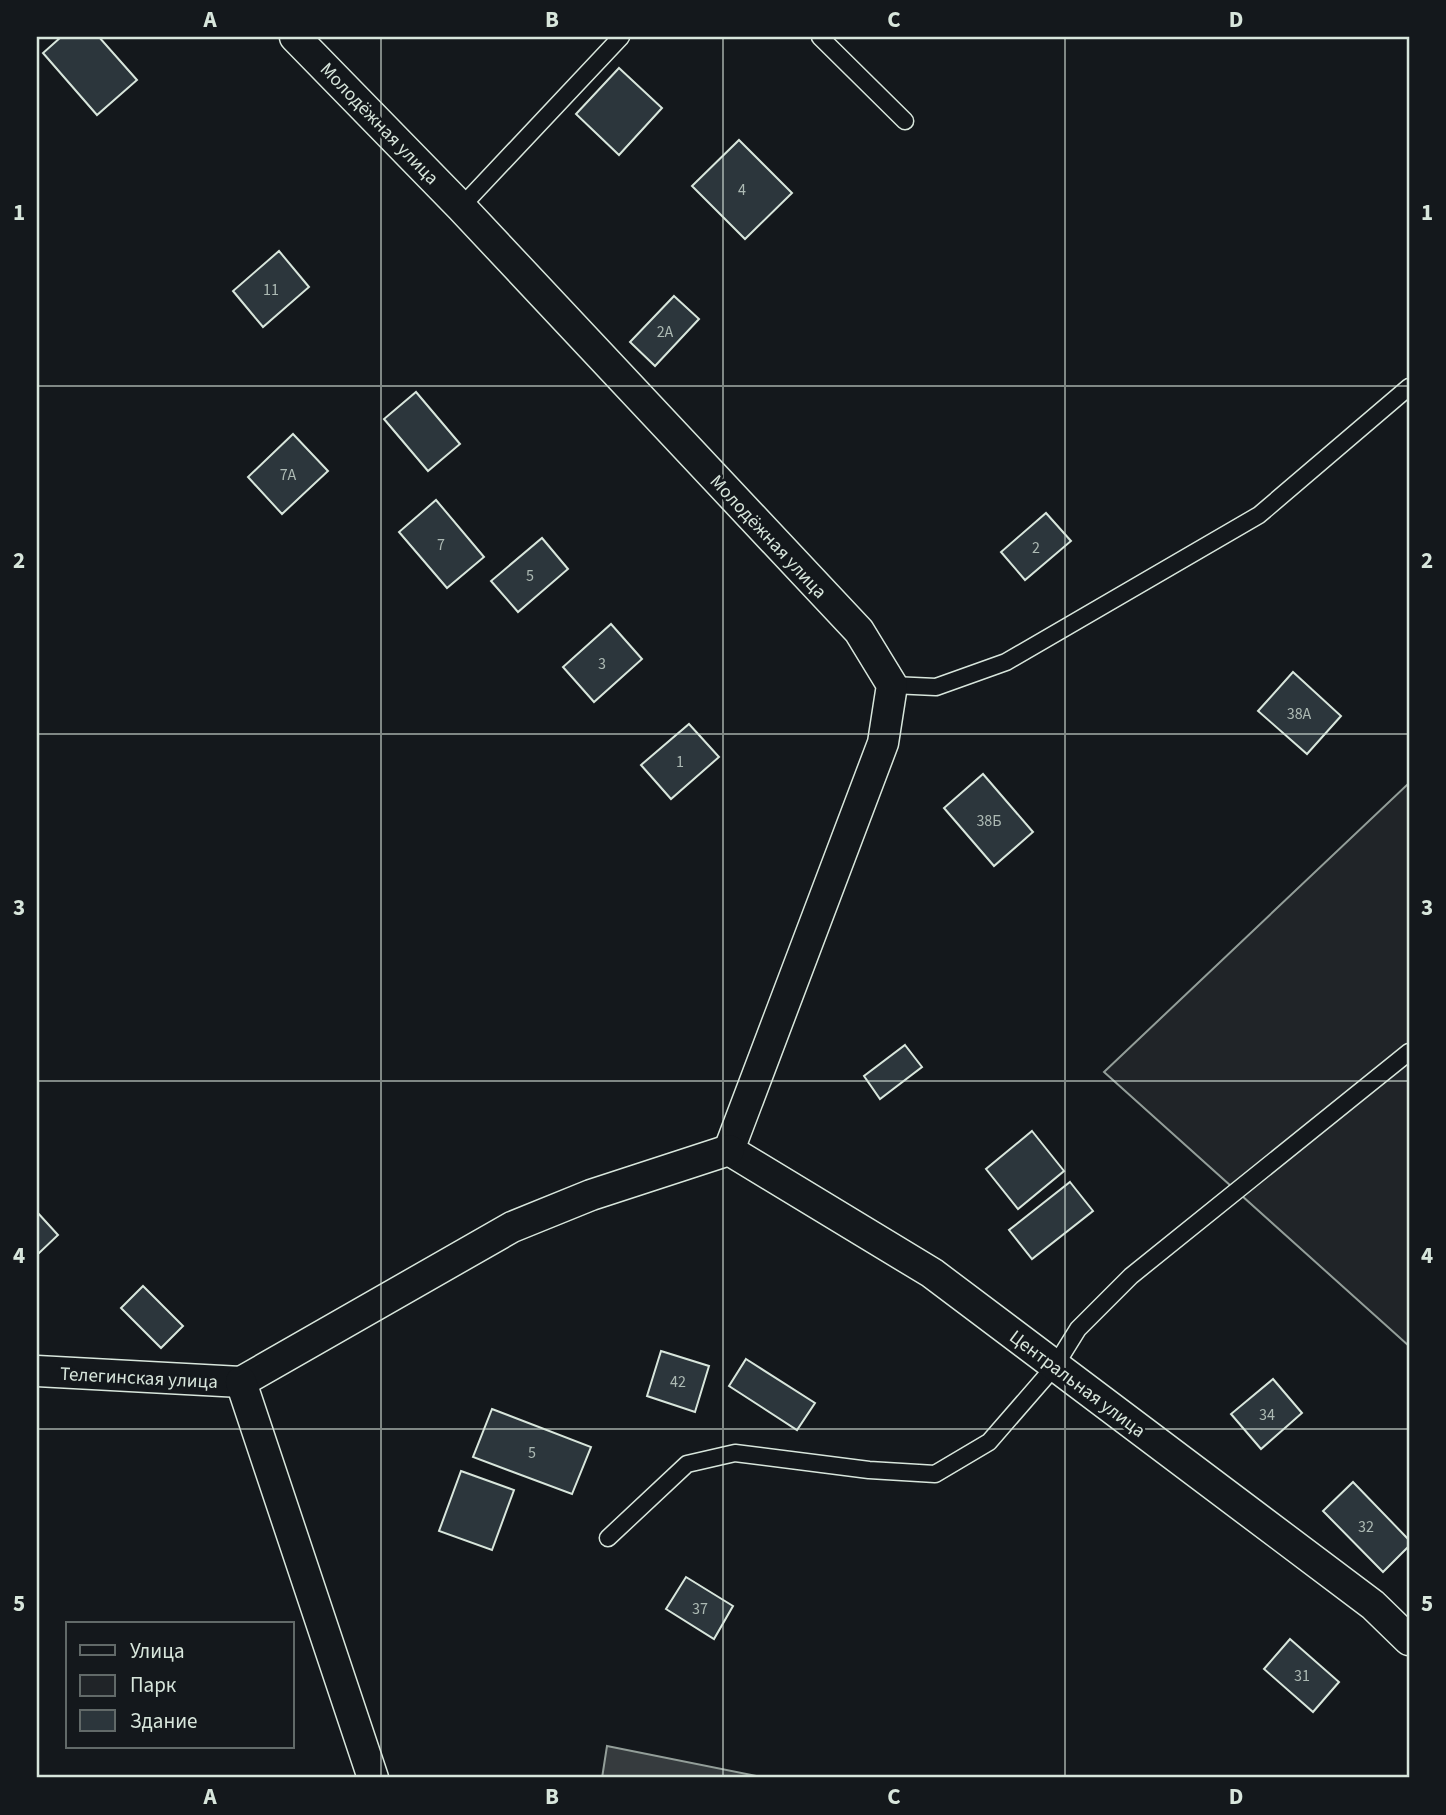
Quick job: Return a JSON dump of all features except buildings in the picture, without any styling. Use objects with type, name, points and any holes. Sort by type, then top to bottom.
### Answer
[{"type":"street","name":"Молодёжная улица","points":[[295,37],[461,207],[859,631],[892,685]]},
{"type":"street","points":[[373,1778],[241,1382],[512,1227],[591,1195],[729,1150],[883,743],[892,685]]},
{"type":"street","name":"Центральная улица","points":[[729,1150],[932,1273],[1373,1605],[1409,1640]]},
{"type":"street","name":"Телегинская улица","points":[[37,1371],[241,1382]]},
{"type":"lane","points":[[461,207],[621,37]]},
{"type":"lane","points":[[820,37],[905,121]]},
{"type":"lane","points":[[892,685],[936,687],[1006,662],[1259,515],[1409,387]]},
{"type":"lane","points":[[608,1538],[687,1465],[735,1453],[869,1470],[934,1474],[989,1442],[1055,1366],[1078,1329],[1131,1276],[1409,1052]]},
{"type":"green space","points":[[1409,783],[1409,1346],[1104,1072]]},
{"type":"shaded area","points":[[607,1746],[766,1778],[602,1778]]}]
